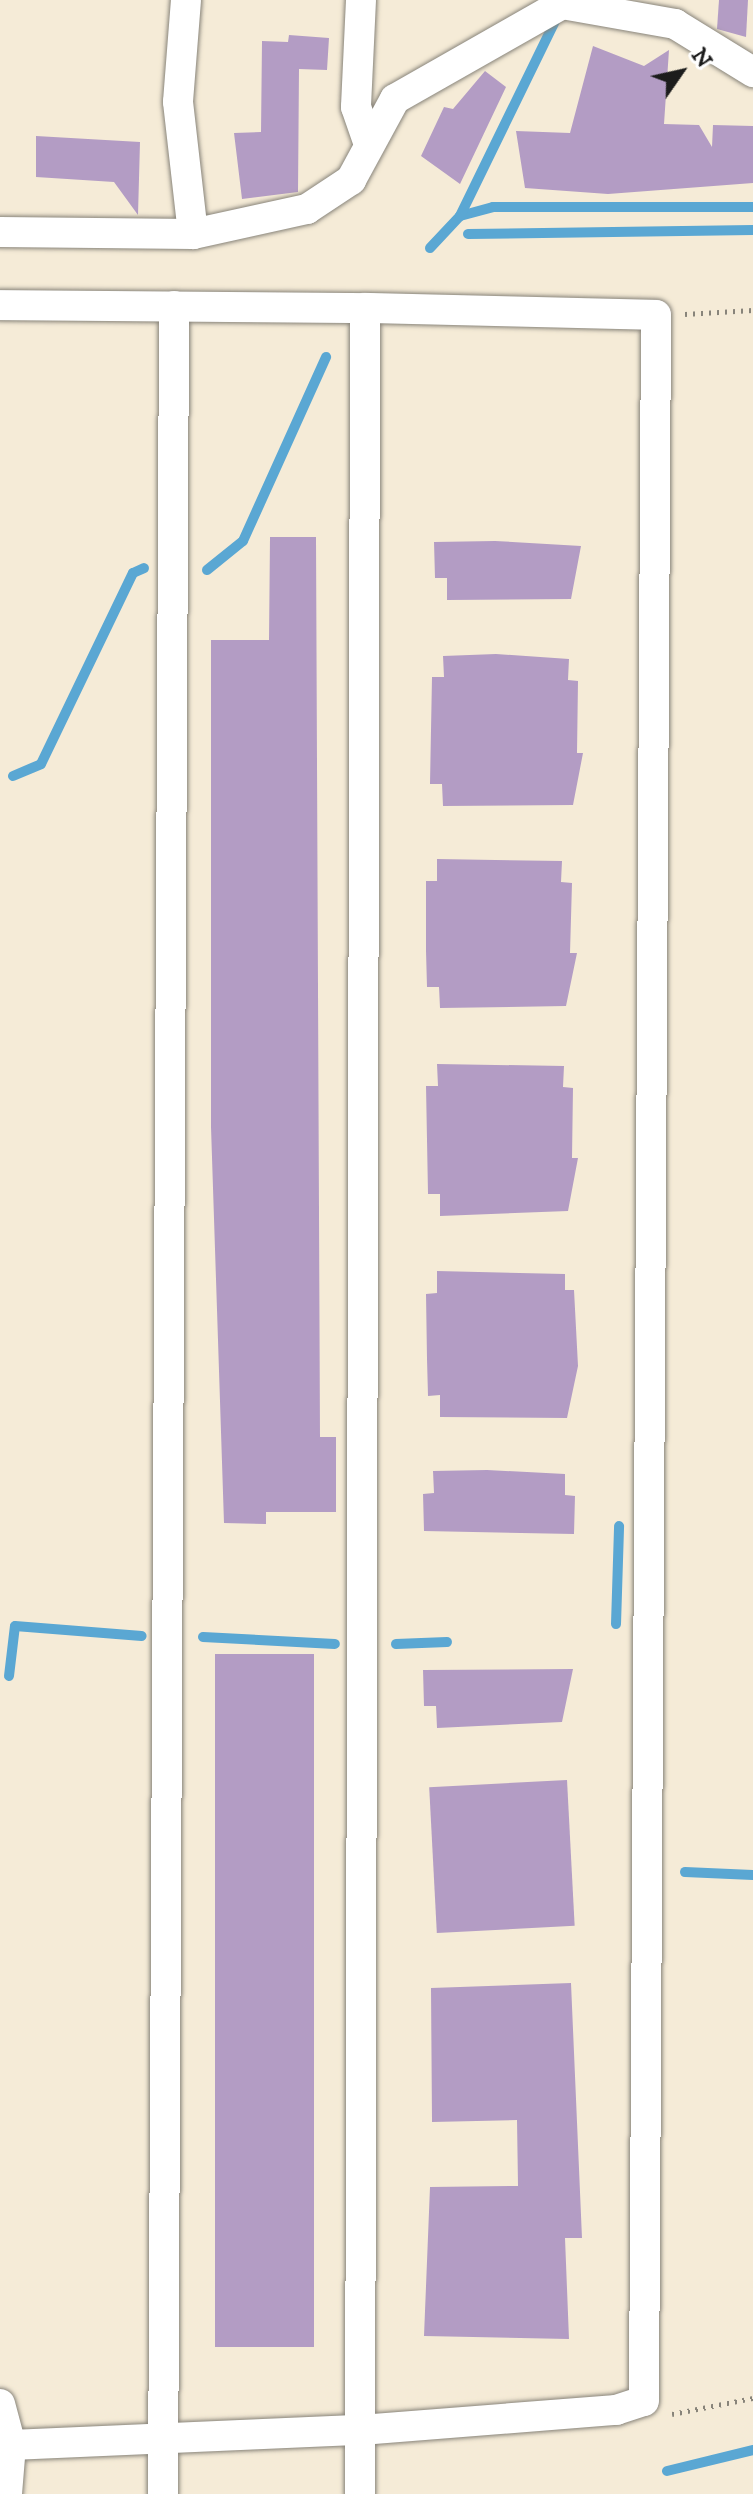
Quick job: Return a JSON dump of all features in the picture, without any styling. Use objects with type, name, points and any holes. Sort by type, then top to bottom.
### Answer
[{"type":"street","points":[[186,0],[178,102],[193,234]]},
{"type":"street","points":[[361,0],[356,107],[368,142]]},
{"type":"street","points":[[0,232],[193,234],[307,209],[351,180],[368,142],[395,99],[562,4],[675,24],[753,72]]},
{"type":"street","points":[[0,305],[365,308],[656,315],[644,2401],[616,2410],[361,2430],[166,2435],[11,2445]]},
{"type":"street","points":[[163,2494],[166,2435],[174,306]]},
{"type":"street","points":[[360,2494],[365,308]]},
{"type":"street","points":[[0,2404],[11,2445],[7,2494]]},
{"type":"path","points":[[656,315],[753,310]]},
{"type":"path","points":[[644,2401],[674,2415],[753,2398]]},
{"type":"building","points":[[719,0],[748,0],[746,37],[717,29]]},
{"type":"building","points":[[289,35],[329,38],[327,70],[299,69],[298,192],[242,199],[234,133],[261,132],[262,41],[288,42]]},
{"type":"building","points":[[593,46],[644,66],[669,50],[664,124],[699,125],[712,147],[713,125],[753,126],[753,183],[608,194],[525,188],[516,131],[570,133]]},
{"type":"building","points":[[485,71],[506,87],[460,184],[421,156],[444,107],[453,109]]},
{"type":"building","points":[[36,136],[140,142],[138,215],[114,182],[36,177]]},
{"type":"building","points":[[270,537],[316,537],[320,1437],[336,1437],[336,1512],[266,1512],[266,1524],[224,1523],[211,1127],[211,640],[269,640]]},
{"type":"building","points":[[495,541],[581,546],[571,599],[447,600],[447,578],[435,578],[434,542]]},
{"type":"building","points":[[496,654],[569,659],[568,680],[578,681],[577,753],[583,753],[573,805],[443,806],[442,784],[430,784],[432,677],[444,677],[443,656]]},
{"type":"building","points":[[437,859],[562,861],[561,882],[572,883],[570,953],[577,953],[566,1006],[440,1008],[439,987],[427,987],[426,951],[426,881],[437,881]]},
{"type":"building","points":[[437,1064],[564,1066],[563,1087],[573,1088],[572,1158],[578,1158],[568,1211],[440,1216],[440,1194],[428,1194],[426,1086],[438,1086]]},
{"type":"building","points":[[437,1271],[565,1274],[565,1290],[574,1290],[578,1366],[567,1418],[440,1417],[440,1395],[428,1396],[427,1359],[426,1294],[437,1293]]},
{"type":"building","points":[[433,1471],[565,1474],[565,1495],[575,1496],[574,1534],[424,1531],[423,1494],[434,1493]]},
{"type":"building","points":[[215,1654],[314,1654],[314,2347],[215,2347]]},
{"type":"building","points":[[573,1669],[562,1722],[437,1728],[436,1706],[424,1706],[423,1670]]},
{"type":"building","points":[[567,1780],[575,1926],[437,1933],[429,1787]]},
{"type":"building","points":[[571,1983],[582,2238],[565,2238],[569,2339],[424,2336],[430,2187],[518,2186],[517,2120],[432,2122],[431,1988]]},
{"type":"waterway","points":[[430,248],[460,216],[557,17]]},
{"type":"waterway","points":[[460,216],[493,207],[753,207]]},
{"type":"waterway","points":[[468,234],[753,230]]},
{"type":"waterway","points":[[207,570],[243,541],[326,357]]},
{"type":"waterway","points":[[13,776],[41,764],[133,573],[144,568]]},
{"type":"waterway","points":[[616,1624],[619,1526]]},
{"type":"waterway","points":[[9,1676],[15,1626],[142,1636]]},
{"type":"waterway","points":[[203,1637],[335,1644]]},
{"type":"waterway","points":[[396,1644],[447,1642]]},
{"type":"waterway","points":[[685,1872],[753,1875]]},
{"type":"waterway","points":[[667,2471],[753,2450]]}]
